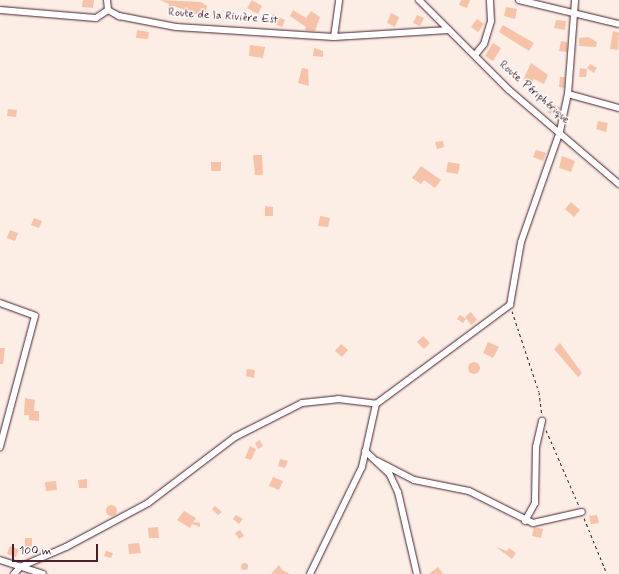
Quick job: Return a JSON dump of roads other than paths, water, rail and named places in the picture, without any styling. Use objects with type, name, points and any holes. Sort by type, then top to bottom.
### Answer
[{"type":"street","points":[[0,10],[96,18],[108,10],[107,0]]},
{"type":"street","points":[[334,37],[339,0]]},
{"type":"street","name":"Route Périphérique","points":[[419,0],[509,90],[560,131],[619,184]]},
{"type":"street","points":[[475,55],[484,44],[491,21],[490,0]]},
{"type":"street","points":[[519,0],[619,24]]},
{"type":"street","points":[[310,574],[362,467],[376,404],[510,305],[521,242],[560,131],[568,94],[575,0]]},
{"type":"street","name":"Route de la Rivière Est","points":[[108,10],[120,16],[176,27],[334,37],[449,30]]},
{"type":"street","points":[[568,94],[619,108]]},
{"type":"street","points":[[0,304],[33,313],[35,320],[3,425],[0,447]]},
{"type":"street","points":[[14,574],[20,567],[66,547],[148,503],[235,437],[302,403],[338,399],[376,404]]},
{"type":"street","points":[[525,521],[535,503],[536,447],[542,421]]},
{"type":"street","points":[[366,451],[377,461],[398,492],[417,574]]},
{"type":"street","points":[[377,461],[426,483],[469,491],[525,521],[547,522],[582,512]]},
{"type":"street","points":[[0,560],[43,574]]}]
